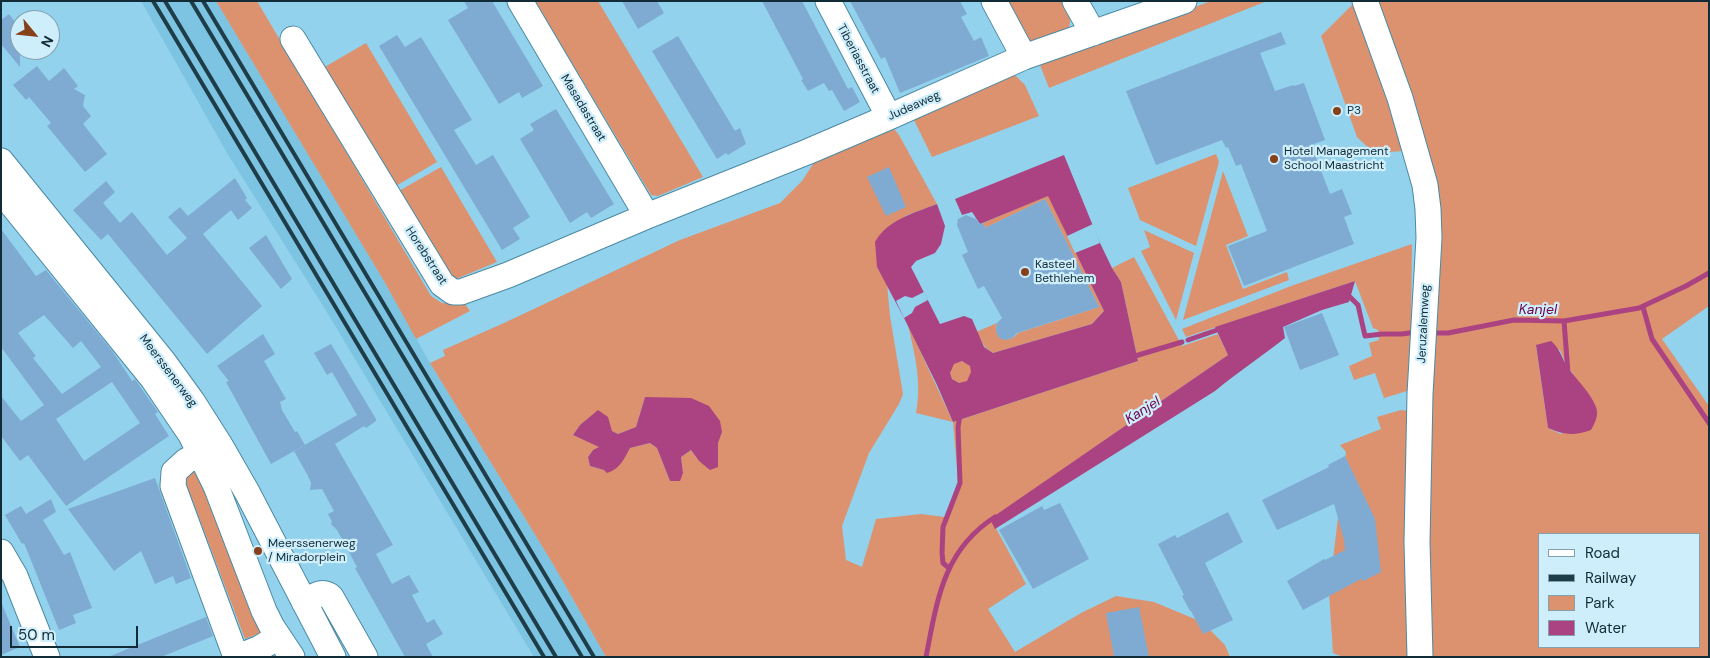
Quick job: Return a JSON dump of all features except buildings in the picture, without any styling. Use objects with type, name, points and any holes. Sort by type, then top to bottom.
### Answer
[{"type":"street","name":"Masadastraat","points":[[520,1],[647,216]]},
{"type":"street","name":"Tiberiasstraat","points":[[828,1],[889,117]]},
{"type":"street","points":[[994,1],[1024,57]]},
{"type":"street","points":[[1075,1],[1093,33]]},
{"type":"street","name":"Judeaweg","points":[[647,216],[889,117],[1024,57],[1184,1]]},
{"type":"street","name":"Jeruzalemweg","points":[[1366,1],[1400,98],[1425,185],[1428,209],[1430,238],[1420,394],[1417,542],[1420,657]]},
{"type":"street","name":"Horebstraat","points":[[293,39],[442,284],[453,292],[468,291],[647,216]]},
{"type":"street","name":"Meerssenerweg","points":[[1,161],[163,361],[192,401],[242,485],[333,657]]},
{"type":"street","name":"Meerssenerweg","points":[[1,191],[152,379],[192,435],[216,486],[264,611],[285,647]]},
{"type":"street","points":[[201,453],[186,461],[174,472],[173,486],[237,657],[260,648],[285,647]]},
{"type":"street","points":[[1,552],[15,576],[47,657]]},
{"type":"street","points":[[304,602],[320,593],[328,594],[332,597],[365,657]]},
{"type":"shaded area","points":[[141,1],[216,1],[384,281],[430,363],[553,564],[606,657],[534,657],[325,309],[227,153]]},
{"type":"green space","points":[[216,1],[257,1],[431,296],[442,303],[465,304],[470,311],[416,339],[384,281]]},
{"type":"green space","points":[[535,1],[598,1],[703,177],[658,196],[651,195]]},
{"type":"green space","points":[[1005,1],[1062,1],[1070,18],[1068,30],[1034,43],[1028,40]]},
{"type":"green space","points":[[1211,1],[1267,1],[1049,88],[1040,65]]},
{"type":"green space","points":[[1379,1],[1709,1],[1709,306],[1662,339],[1709,406],[1709,657],[1430,657],[1429,577],[1434,326],[1410,104]],"holes":[[[1536,346],[1560,350],[1567,366],[1596,409],[1561,434],[1548,428]]]},
{"type":"green space","points":[[1352,5],[1356,7],[1359,13],[1403,151],[1374,153],[1357,137],[1321,36]]},
{"type":"green space","points":[[366,43],[437,162],[394,187],[323,68]]},
{"type":"green space","points":[[1014,74],[1025,85],[1039,116],[932,157],[912,116]]},
{"type":"green space","points":[[891,125],[899,135],[937,204],[905,216],[877,267],[887,284],[890,316],[903,394],[899,404],[869,453],[842,526],[846,560],[862,567],[876,519],[921,514],[945,517],[959,492],[953,422],[1138,361],[1121,282],[1112,268],[1134,257],[1182,346],[1218,334],[1228,355],[991,519],[1026,584],[988,609],[1015,652],[1081,613],[1116,596],[1154,602],[1202,622],[1225,645],[1230,657],[606,657],[553,564],[430,363],[445,356],[443,350],[680,240],[780,203],[802,181],[817,158]],"holes":[[[645,397],[722,432],[717,443],[718,467],[699,461],[691,450],[681,457],[683,473],[670,481],[657,448],[650,443],[630,448],[604,470],[590,466],[588,457],[593,450],[600,447],[573,435],[580,425],[598,411],[612,431],[618,434],[636,427]]]},
{"type":"green space","points":[[1216,154],[1219,162],[1196,246],[1140,220],[1128,188]]},
{"type":"green space","points":[[441,167],[497,262],[456,279],[452,279],[397,192]]},
{"type":"green space","points":[[1223,171],[1248,236],[1226,245],[1243,289],[1287,272],[1289,280],[1183,320]]},
{"type":"green space","points":[[1048,195],[1104,311],[1092,324],[993,353],[985,347],[976,332],[997,323],[998,336],[1009,339],[1018,333],[1099,307],[1045,199],[985,228],[983,223]]},
{"type":"green space","points":[[1144,230],[1194,253],[1176,320],[1141,251],[1150,247]]},
{"type":"green space","points":[[1412,244],[1411,328],[1407,391],[1384,398],[1375,373],[1354,380],[1349,366],[1372,356],[1369,343],[1379,340],[1378,330],[1373,328],[1355,281],[1186,337],[1182,329],[1291,286]]},
{"type":"green space","points":[[908,325],[953,422],[916,413],[918,380]]},
{"type":"green space","points":[[961,361],[969,364],[972,372],[969,380],[961,383],[953,380],[950,372],[953,364]]},
{"type":"green space","points":[[1401,410],[1409,411],[1415,657],[1343,657],[1333,653],[1329,592],[1346,452],[1340,445],[1381,429],[1377,417]]},
{"type":"green space","points":[[192,471],[200,474],[202,477],[260,633],[245,639],[184,478]]},
{"type":"water","points":[[1064,155],[1100,243],[1121,282],[1138,361],[953,422],[937,385],[877,267],[875,242],[887,228],[910,214],[937,204],[945,226],[941,244],[935,253],[916,261],[911,267],[940,324],[964,316],[972,319],[984,347],[993,353],[1092,324],[1104,311],[1048,196],[980,224],[972,212],[962,215],[955,199]],"holes":[[[962,361],[970,366],[971,372],[967,381],[959,383],[952,379],[950,373],[954,364]]]},
{"type":"water","points":[[1355,281],[1349,302],[1322,310],[1283,327],[1285,338],[1215,391],[995,529],[990,519],[1228,355],[1215,327]]},
{"type":"water","points":[[1551,341],[1559,350],[1568,368],[1583,386],[1596,407],[1597,416],[1591,430],[1569,434],[1548,428],[1536,345]]},
{"type":"water","points":[[645,397],[691,398],[709,406],[720,421],[722,432],[718,443],[718,467],[710,470],[699,461],[691,450],[681,457],[683,473],[680,481],[670,481],[657,448],[650,443],[630,448],[624,460],[607,473],[604,470],[590,466],[588,457],[593,450],[599,447],[573,435],[580,425],[598,410],[608,417],[612,431],[618,434],[636,427]]},
{"type":"pier","points":[[1093,224],[1100,243],[1075,253],[1067,236]]},
{"type":"pier","points":[[924,292],[928,300],[915,307],[912,313],[904,318],[896,301],[905,296],[912,298]]},
{"type":"waterway","name":"Kanjel","points":[[1432,333],[1448,333],[1514,320],[1564,321],[1639,308],[1709,273]]},
{"type":"waterway","name":"Kanjel","points":[[1346,293],[1358,305],[1365,336],[1416,332]]},
{"type":"waterway","name":"Kanjel","points":[[1643,307],[1652,339],[1709,423]]},
{"type":"waterway","points":[[1564,321],[1568,373]]},
{"type":"waterway","points":[[1188,340],[1223,328]]},
{"type":"waterway","points":[[1131,354],[1135,356],[1182,342]]},
{"type":"waterway","points":[[949,568],[943,563],[943,527],[960,483],[958,427],[960,415]]},
{"type":"waterway","name":"Kanjel","points":[[926,657],[939,597],[953,561],[978,530],[995,517]]},
{"type":"railway","points":[[153,1],[544,657]]},
{"type":"railway","points":[[165,1],[556,657]]},
{"type":"railway","points":[[191,1],[582,657]]},
{"type":"railway","points":[[203,1],[594,657]]},
{"type":"place","name":"P3","points":[[1337,111]]},
{"type":"place","name":"Hotel Management School Maastricht","points":[[1274,159]]},
{"type":"place","name":"Kasteel Bethlehem","points":[[1025,272]]},
{"type":"place","name":"Meerssenerweg / Miradorplein","points":[[258,551]]}]
